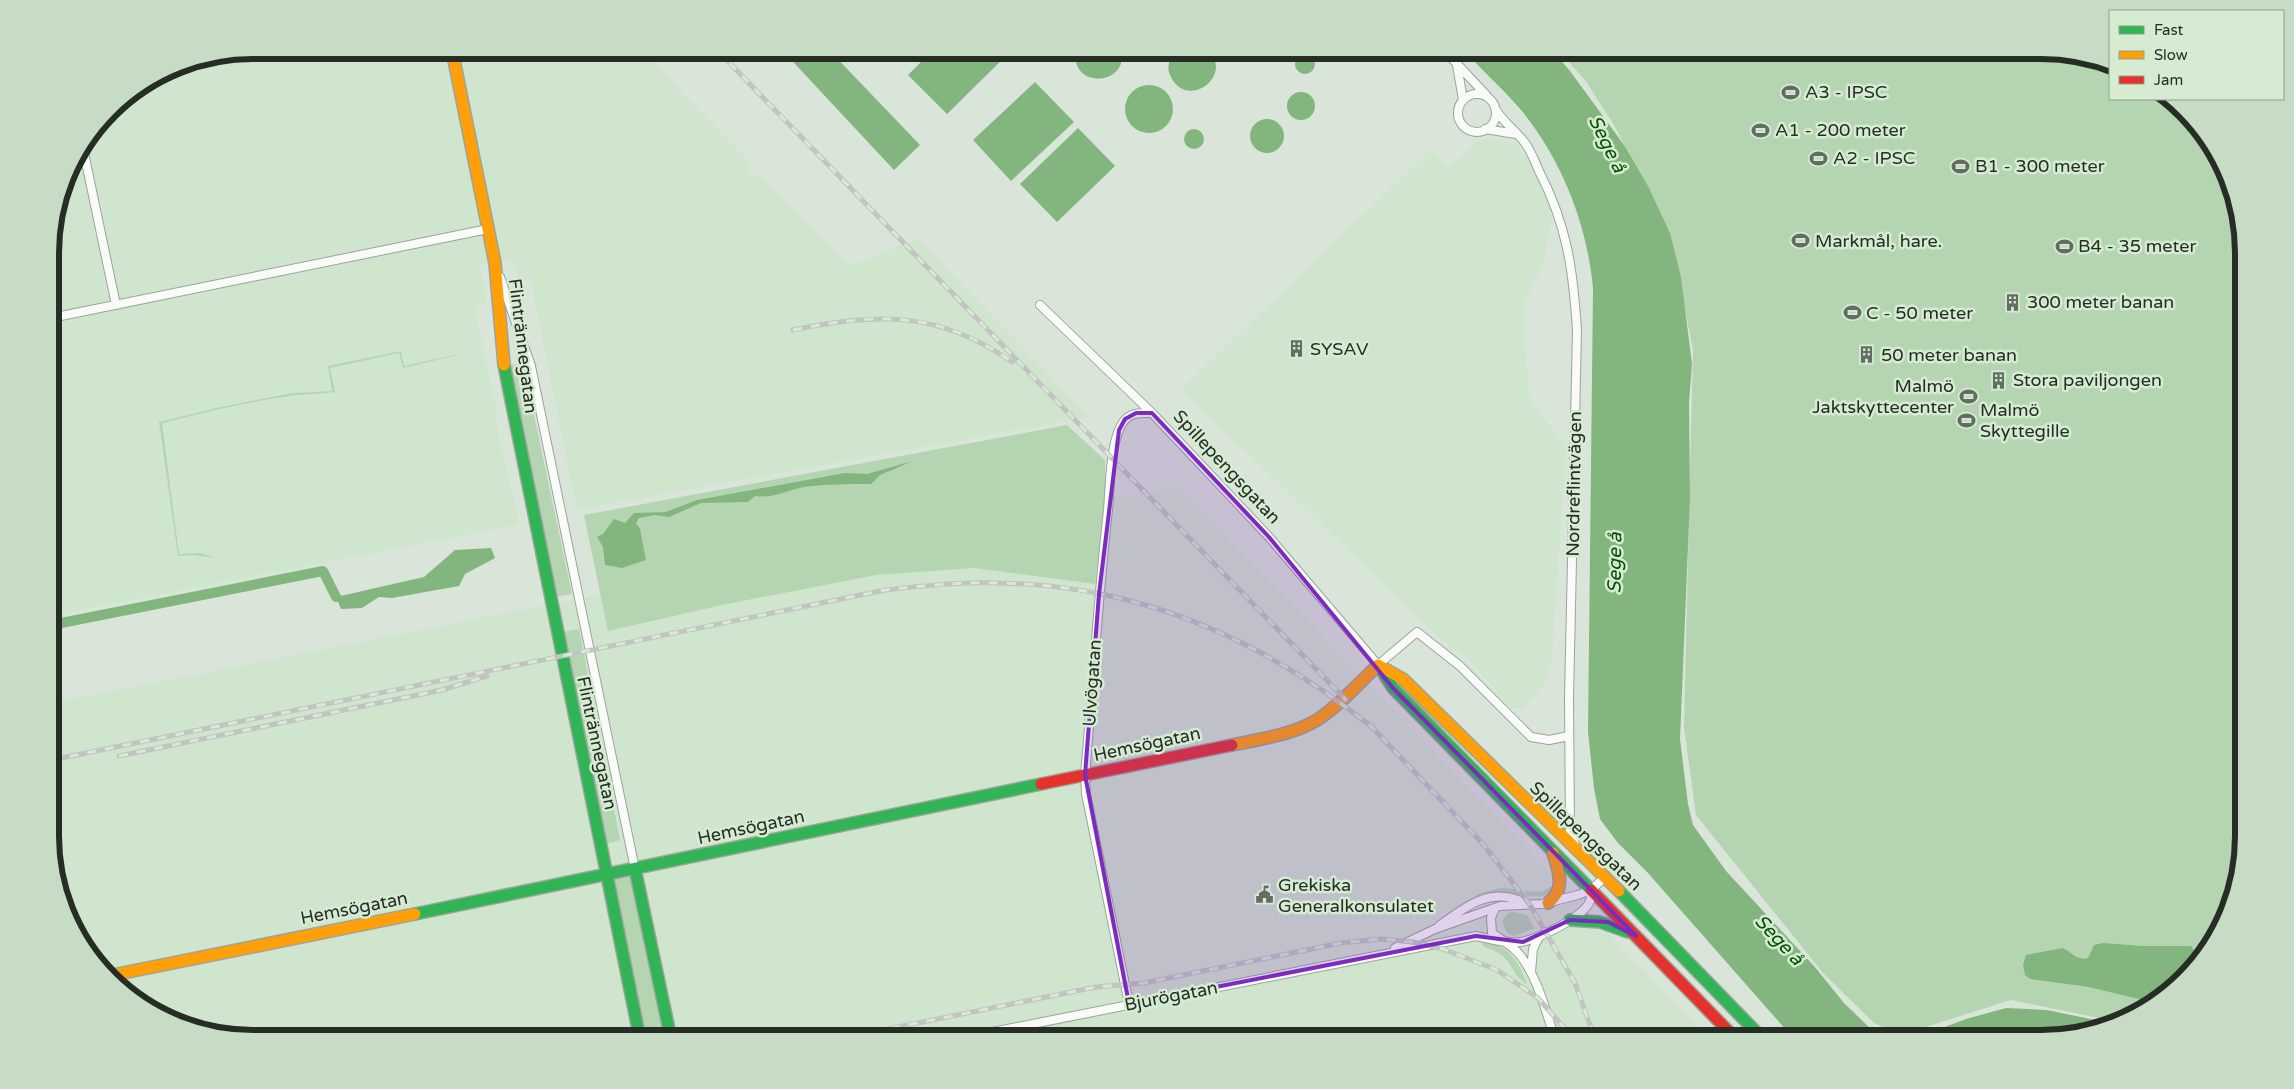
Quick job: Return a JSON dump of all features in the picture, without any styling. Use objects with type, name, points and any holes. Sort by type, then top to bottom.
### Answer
[{"type":"street","points":[[454,59],[495,262]]},
{"type":"street","points":[[1452,59],[1489,98],[1495,108],[1494,121],[1485,130]]},
{"type":"street","points":[[1456,63],[1463,100],[1458,113],[1462,124],[1473,131],[1485,130],[1516,134]]},
{"type":"street","points":[[1463,100],[1477,94],[1489,98]]},
{"type":"street","name":"Nordreflintvägen","points":[[1495,108],[1501,120],[1525,142],[1547,186],[1565,234],[1574,276],[1578,330],[1569,736],[1570,833],[1575,846]]},
{"type":"street","points":[[85,156],[116,305]]},
{"type":"street","points":[[59,316],[488,229]]},
{"type":"street","name":"Flintrännegatan","points":[[495,262],[531,366],[669,1030]]},
{"type":"street","name":"Flintrännegatan","points":[[495,262],[505,373],[638,1030]]},
{"type":"street","name":"Spillepengsgatan","points":[[1040,305],[1152,413],[1269,537],[1378,665],[1393,688],[1727,1030]]},
{"type":"street","name":"Ulvögatan","points":[[1129,1004],[1086,794],[1085,774],[1099,594],[1113,460],[1119,430],[1125,419],[1136,413],[1152,413]]},
{"type":"street","points":[[1378,665],[1417,632],[1460,666],[1531,737],[1549,740],[1569,736]]},
{"type":"street","name":"Hemsögatan","points":[[117,974],[606,875],[1262,738],[1306,725],[1340,702],[1378,665]]},
{"type":"street","name":"Spillepengsgatan","points":[[1378,665],[1403,679],[1527,803],[1575,846],[1754,1030]]},
{"type":"street","points":[[1548,903],[1556,898],[1560,892],[1562,880],[1553,851]]},
{"type":"street","name":"Bjurögatan","points":[[1435,928],[1511,904],[1548,903],[1591,890],[1605,878]]},
{"type":"street","name":"Bjurögatan","points":[[1001,1030],[1476,936],[1523,942],[1540,936],[1570,920],[1587,906],[1590,901],[1591,890]]},
{"type":"street","name":"Bjurögatan","points":[[1384,953],[1435,928],[1482,899],[1505,895],[1527,904]]},
{"type":"street","points":[[1495,908],[1491,918],[1492,933],[1511,945],[1521,956],[1532,976],[1552,1030]]},
{"type":"street","points":[[1570,920],[1593,919],[1608,922],[1636,936]]},
{"type":"street","points":[[1532,976],[1531,958],[1535,943],[1540,936]]},
{"type":"highlighted area","points":[[1136,413],[1152,413],[1269,537],[1393,688],[1636,936],[1608,922],[1570,920],[1523,942],[1476,936],[1129,1004],[1085,775],[1099,594],[1119,430],[1125,419]]},
{"type":"shaded area","points":[[650,59],[752,164],[748,166],[747,175],[762,177],[849,266],[918,239],[1090,417],[577,510],[530,279],[519,281],[513,259],[480,266],[487,303],[475,306],[483,349],[406,366],[484,351],[498,418],[496,421],[519,520],[517,521],[518,525],[59,614],[60,228],[65,203],[79,167],[91,145],[125,107],[145,91],[167,79],[203,65],[228,60]]},
{"type":"shaded area","points":[[1566,59],[2066,60],[2091,65],[2109,72],[2109,100],[2160,100],[2187,125],[2203,145],[2225,191],[2232,215],[2235,240],[2235,849],[2232,874],[2225,898],[2203,944],[2169,982],[2149,998],[2105,1019],[2011,1000],[1916,1030],[1889,1030],[1874,1023],[1823,973],[1696,815],[1684,727],[1693,350],[1670,233],[1614,125],[1585,80]]},
{"type":"shaded area","points":[[1493,137],[1517,145],[1539,175],[1554,209],[1543,264],[1525,301],[1525,348],[1529,397],[1566,447],[1551,667],[1547,681],[1523,708],[1511,708],[1467,657],[1437,636],[1181,389],[1430,151],[1450,168],[1477,141]]},
{"type":"shaded area","points":[[483,349],[403,368],[399,353],[330,368],[335,392],[267,399],[162,423],[179,554],[201,553],[215,558],[193,555],[178,556],[159,422],[221,407],[293,393],[332,391],[328,366],[401,351],[404,366]]},
{"type":"shaded area","points":[[523,363],[572,594],[555,597],[510,365]]},
{"type":"shaded area","points":[[1067,425],[1105,460],[1105,497],[1095,584],[974,568],[876,575],[722,605],[608,631],[584,515]]},
{"type":"shaded area","points":[[1178,486],[1701,1030],[240,1030],[203,1024],[167,1010],[145,998],[107,964],[91,944],[79,922],[62,874],[59,849],[59,701],[529,608]]},
{"type":"shaded area","points":[[579,629],[620,840],[605,844],[562,632]]},
{"type":"shaded area","points":[[630,876],[662,1030],[644,1030],[613,880]]},
{"type":"shaded area","points":[[1556,884],[1551,892],[1544,896],[1527,896],[1524,891],[1541,892]]},
{"type":"shaded area","points":[[1500,888],[1516,889],[1520,895],[1497,892],[1476,897],[1477,894]]},
{"type":"shaded area","points":[[1514,912],[1527,915],[1535,928],[1514,936],[1507,933],[1502,921],[1508,913]]},
{"type":"shaded area","points":[[1480,941],[1498,945],[1511,954],[1527,984],[1521,980],[1501,955],[1494,950],[1484,947]]},
{"type":"water","points":[[790,59],[838,59],[920,145],[894,170]]},
{"type":"water","points":[[924,59],[1003,59],[947,114],[908,75]]},
{"type":"water","points":[[1076,59],[1121,59],[1117,71],[1109,76],[1099,78],[1090,77],[1081,72]]},
{"type":"water","points":[[1170,59],[1214,59],[1216,70],[1212,79],[1205,86],[1196,90],[1186,90],[1177,86],[1170,75]]},
{"type":"water","points":[[1297,59],[1314,60],[1314,68],[1309,73],[1301,73],[1296,68]]},
{"type":"water","name":"Sege å","points":[[1472,59],[1560,59],[1624,145],[1648,186],[1670,233],[1681,277],[1692,364],[1689,403],[1690,498],[1680,739],[1688,804],[1693,825],[1726,871],[1814,966],[1844,1003],[1872,1030],[1786,1030],[1648,873],[1618,843],[1600,819],[1594,788],[1588,732],[1593,288],[1590,264],[1578,217],[1560,171],[1536,129],[1507,95]]},
{"type":"water","points":[[1035,82],[1074,122],[1011,181],[973,140]]},
{"type":"water","points":[[1149,85],[1158,87],[1166,92],[1171,100],[1173,109],[1171,118],[1166,126],[1158,131],[1149,133],[1140,131],[1132,126],[1127,118],[1125,109],[1127,100],[1132,92],[1140,87]]},
{"type":"water","points":[[1301,92],[1311,96],[1315,106],[1311,116],[1301,120],[1291,116],[1287,106],[1291,96]]},
{"type":"water","points":[[1267,119],[1274,120],[1279,124],[1283,129],[1283,143],[1279,148],[1274,152],[1267,153],[1260,152],[1255,148],[1251,143],[1250,136],[1251,129],[1255,124],[1260,120]]},
{"type":"water","points":[[1078,128],[1115,166],[1057,222],[1020,184]]},
{"type":"water","points":[[1194,129],[1201,132],[1204,139],[1201,146],[1194,149],[1187,146],[1184,139],[1187,132]]},
{"type":"water","points":[[913,461],[880,475],[871,484],[804,487],[774,495],[755,496],[748,502],[701,503],[669,517],[655,515],[639,518],[636,523],[640,529],[646,560],[622,568],[605,565],[603,547],[597,537],[603,534],[614,519],[625,523],[634,513],[666,512],[697,500],[845,473],[867,474]]},
{"type":"water","points":[[491,548],[495,558],[465,574],[459,586],[392,598],[379,597],[362,608],[341,609],[336,597],[424,577],[455,550]]},
{"type":"water","points":[[2103,943],[2142,946],[2191,946],[2196,953],[2169,982],[2144,1000],[2089,987],[2030,979],[2025,975],[2023,965],[2026,955],[2063,948],[2084,959],[2088,958],[2094,945]]},
{"type":"water","points":[[2006,1008],[2047,1010],[2100,1021],[2079,1027],[2054,1030],[1937,1030],[1966,1019]]},
{"type":"waterway","points":[[59,623],[323,571],[336,597]]},
{"type":"railway","points":[[726,59],[1346,700]]},
{"type":"railway","points":[[793,330],[852,321],[906,320],[958,333],[985,345],[1012,362]]},
{"type":"railway","points":[[59,759],[885,590],[967,583],[1048,586],[1099,594],[1149,606],[1197,623],[1243,644],[1288,668],[1373,728]]},
{"type":"railway","points":[[119,756],[442,690],[487,676]]},
{"type":"railway","points":[[1369,724],[1483,844],[1530,905],[1575,983],[1592,1030]]},
{"type":"railway","points":[[883,1030],[1096,987],[1144,983],[1341,943],[1381,939],[1413,942],[1443,949],[1497,970],[1538,998],[1566,1030]]},
{"type":"traffic: fast","points":[[504,365],[638,1030]]},
{"type":"traffic: fast","points":[[1379,666],[1393,688],[1591,890]]},
{"type":"traffic: fast","points":[[415,914],[1041,784]]},
{"type":"traffic: fast","points":[[635,869],[669,1030]]},
{"type":"traffic: fast","points":[[1619,891],[1754,1030]]},
{"type":"traffic: fast","points":[[1570,920],[1600,922],[1628,932]]},
{"type":"traffic: slow","points":[[454,59],[495,263],[504,365]]},
{"type":"traffic: slow","points":[[1378,665],[1403,679],[1619,891]]},
{"type":"traffic: slow","points":[[1232,745],[1287,733],[1317,720],[1341,701],[1378,665]]},
{"type":"traffic: slow","points":[[1548,903],[1554,898],[1560,880],[1553,853]]},
{"type":"traffic: slow","points":[[117,974],[415,914]]},
{"type":"traffic: jam","points":[[1041,784],[1232,745]]},
{"type":"traffic: jam","points":[[1591,890],[1727,1030]]},
{"type":"place","name":"A3 - IPSC","points":[[1791,92]]},
{"type":"place","name":"A1 - 200 meter","points":[[1761,130]]},
{"type":"place","name":"A2 - IPSC","points":[[1819,158]]},
{"type":"place","name":"B1 - 300 meter","points":[[1961,166]]},
{"type":"place","name":"Markmål, hare.","points":[[1801,241]]},
{"type":"place","name":"B4 - 35 meter","points":[[2064,246]]},
{"type":"place","name":"300 meter banan","points":[[2013,302]]},
{"type":"place","name":"C - 50 meter","points":[[1852,313]]},
{"type":"place","name":"SYSAV","points":[[1296,349]]},
{"type":"place","name":"50 meter banan","points":[[1867,355]]},
{"type":"place","name":"Stora paviljongen","points":[[1999,380]]},
{"type":"place","name":"Malmö Jaktskyttecenter","points":[[1968,396]]},
{"type":"place","name":"Malmö Skyttegille","points":[[1966,420]]},
{"type":"place","name":"Grekiska Generalkonsulatet","points":[[1264,895]]}]
